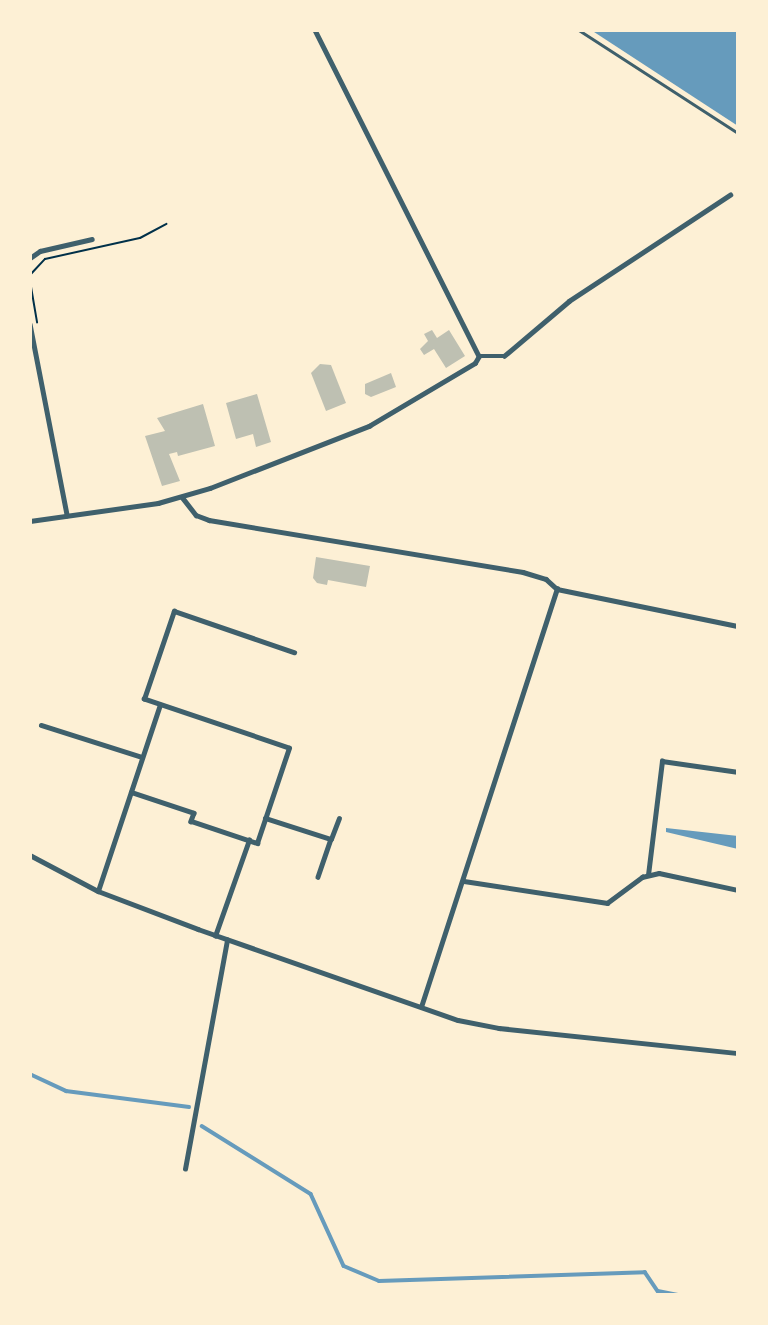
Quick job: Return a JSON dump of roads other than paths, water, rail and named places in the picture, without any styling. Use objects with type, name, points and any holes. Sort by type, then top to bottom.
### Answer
[{"type":"street","points":[[315,30],[479,356]]},
{"type":"street","points":[[479,356],[495,358],[510,352],[532,328],[569,301],[730,195]]},
{"type":"street","points":[[30,258],[40,251],[92,239]]},
{"type":"street","points":[[30,324],[67,514]]},
{"type":"street","points":[[30,521],[182,497],[369,426],[475,363],[479,356]]},
{"type":"street","points":[[182,497],[196,515],[209,520],[523,572],[546,579],[557,589],[738,626]]},
{"type":"street","points":[[421,1006],[464,881],[557,589]]},
{"type":"street","points":[[131,792],[194,813],[191,821],[257,843],[289,748],[144,699],[174,611],[294,652]]},
{"type":"street","points":[[98,891],[160,705]]},
{"type":"street","points":[[41,725],[142,757]]},
{"type":"street","points":[[648,875],[662,761],[738,772]]},
{"type":"street","points":[[265,818],[331,839]]},
{"type":"street","points":[[318,877],[339,818]]},
{"type":"street","points":[[215,936],[249,840]]},
{"type":"street","points":[[30,855],[98,891],[215,936],[421,1006],[499,1028],[738,1053]]},
{"type":"street","points":[[464,881],[607,903],[648,875],[687,876],[738,890]]},
{"type":"street","points":[[185,1169],[227,940]]},
{"type":"lane","points":[[579,30],[738,133]]},
{"type":"water","points":[[591,30],[738,30],[738,126]]},
{"type":"water","points":[[666,828],[738,836],[738,849],[666,832]]},
{"type":"waterway","points":[[30,1074],[66,1091],[189,1107]]},
{"type":"waterway","points":[[202,1126],[311,1194],[344,1266],[379,1281],[645,1272],[658,1291],[678,1295]]}]
